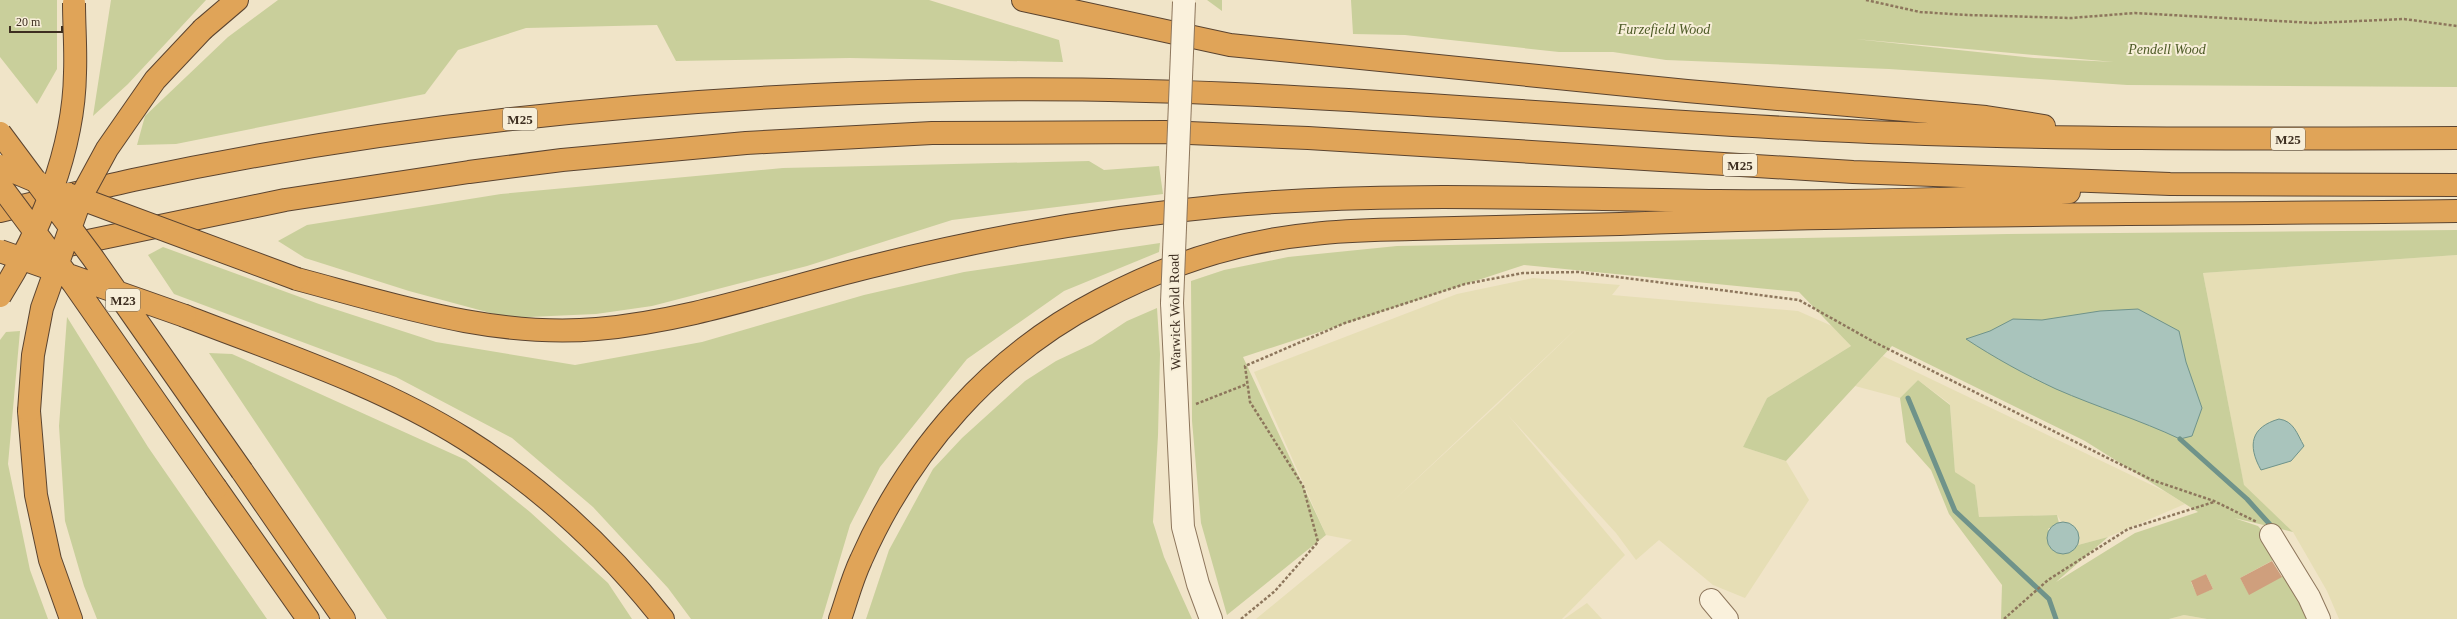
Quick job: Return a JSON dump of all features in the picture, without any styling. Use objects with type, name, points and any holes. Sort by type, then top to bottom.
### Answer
[{"type":"highway","points":[[71,619],[50,560],[36,495],[29,411],[33,355],[42,308],[82,195],[107,149],[155,80],[204,29],[237,0]]},
{"type":"highway","points":[[0,296],[22,261],[60,168],[76,74],[74,1]]},
{"type":"highway","points":[[1033,1],[1230,44],[1687,92],[1986,117],[2120,139]]},
{"type":"highway","name":"M25","points":[[0,211],[136,180],[317,147],[408,133],[595,111],[767,98],[871,93],[1040,89],[1209,92],[1819,130],[1958,136],[2120,139],[2457,138]]},
{"type":"highway","name":"M25","points":[[0,260],[285,200],[469,172],[562,160],[738,143],[932,133],[1134,132],[1308,138],[1853,172],[2170,184],[2457,185]]},
{"type":"highway","name":"M23","points":[[0,133],[93,258],[242,470],[344,619]]},
{"type":"highway","points":[[0,166],[121,215],[297,279],[460,321],[505,328],[596,329],[708,310],[839,274],[985,241],[1127,217],[1220,206],[1304,200],[1404,196],[1719,201],[1997,198],[2170,184]]},
{"type":"highway","name":"M23","points":[[0,185],[73,283],[308,619]]},
{"type":"highway","points":[[840,619],[858,564],[883,513],[905,477],[934,436],[967,398],[1000,367],[1064,320],[1103,298],[1176,266],[1241,246],[1314,233],[1473,227],[1924,216],[2457,211]]},
{"type":"highway","points":[[0,251],[186,316],[376,393],[465,439],[555,504],[629,577],[663,619]]},
{"type":"street","name":"Warwick Wold Road","points":[[1184,1],[1172,303],[1183,527],[1198,584],[1211,619]]},
{"type":"street","points":[[2272,535],[2309,597],[2319,619]]},
{"type":"street","points":[[1711,600],[1727,619]]},
{"type":"path","points":[[1866,0],[1920,12],[1967,15],[2070,18],[2135,12],[2314,23],[2404,19],[2457,26]]},
{"type":"path","points":[[1241,619],[1275,591],[1318,542],[1303,486],[1250,402],[1245,366],[1345,323],[1465,284],[1523,273],[1578,272],[1799,300],[1874,342],[2152,480],[2214,501],[2261,524],[2272,535]]},
{"type":"path","points":[[1178,411],[1247,384]]},
{"type":"path","points":[[2004,619],[2048,580],[2128,529],[2214,501]]},
{"type":"shaded area","points":[[2457,255],[2457,619],[2339,619],[2327,591],[2293,532],[2244,486],[2203,273]]},
{"type":"shaded area","points":[[1533,278],[1620,285],[1612,295],[1798,311],[1832,326],[1851,346],[1767,398],[1743,447],[1786,461],[1809,500],[1745,598],[1713,585],[1659,540],[1636,560],[1616,533],[1508,415],[1625,555],[1562,619],[1256,619],[1352,540],[1326,535],[1254,372],[1457,294]],"holes":[[[1580,325],[1498,404],[1392,502]]]},
{"type":"shaded area","points":[[1883,356],[2166,492],[2185,504],[2108,537],[2078,545],[2078,532],[2074,526],[2067,522],[2062,523],[2057,515],[1979,517],[1975,486],[1955,472],[1950,404],[1918,380],[1900,398],[1855,386]]},
{"type":"shaded area","points":[[1587,603],[1602,619],[1564,619]]},
{"type":"shaded area","points":[[2184,615],[2207,619],[2169,619]]},
{"type":"green space","points":[[0,0],[57,0],[57,69],[37,104],[0,57]]},
{"type":"green space","points":[[111,0],[206,0],[128,84],[93,116]]},
{"type":"green space","points":[[278,0],[929,0],[1059,40],[1063,62],[850,58],[676,61],[657,25],[526,28],[458,50],[425,94],[176,144],[137,145],[145,116],[228,37]]},
{"type":"green space","points":[[1207,0],[1222,0],[1222,11]]},
{"type":"green space","points":[[1351,0],[2457,0],[2457,87],[2127,85],[1889,69],[1666,60],[1613,52],[1559,52],[1405,35],[1353,34]],"holes":[[[1855,39],[2114,62],[2034,58]]]},
{"type":"green space","points":[[1089,161],[1104,170],[1159,166],[1163,194],[952,220],[807,266],[652,306],[596,314],[509,318],[409,291],[305,258],[278,241],[307,225],[501,194],[783,168]]},
{"type":"green space","points":[[2457,230],[2457,255],[2203,273],[2244,485],[2293,532],[2234,518],[2258,526],[2277,548],[2310,619],[2207,619],[2184,615],[2169,619],[2001,619],[2002,585],[1949,514],[1931,470],[1906,442],[1900,398],[1918,380],[1950,405],[1955,472],[1975,485],[1979,517],[2057,515],[2059,523],[2048,529],[2067,553],[2078,545],[2108,537],[2056,582],[2135,533],[2198,512],[2085,441],[1892,346],[1786,461],[1743,447],[1767,398],[1851,346],[1799,292],[1524,265],[1243,357],[1326,535],[1227,615],[1201,523],[1192,421],[1191,281],[1224,270],[1288,257],[1397,246],[2007,234]],"holes":[[[2279,557],[2288,573],[2249,594],[2240,578]],[[2206,574],[2213,589],[2197,595],[2191,582]]]},
{"type":"green space","points":[[1160,243],[1159,252],[1064,291],[967,359],[880,467],[850,525],[822,619],[691,619],[668,588],[593,507],[512,438],[396,377],[174,294],[148,255],[163,247],[319,304],[436,342],[575,365],[702,342],[864,295],[964,272]]},
{"type":"green space","points":[[1157,308],[1160,354],[1158,435],[1153,522],[1164,557],[1192,619],[866,619],[889,550],[933,469],[962,438],[1025,381],[1056,361],[1092,344],[1127,321]]},
{"type":"green space","points":[[67,317],[148,447],[267,619],[97,619],[84,586],[65,521],[59,426]]},
{"type":"green space","points":[[20,331],[8,464],[30,570],[48,619],[0,619],[0,340],[6,332]]},
{"type":"green space","points":[[209,353],[232,354],[466,460],[530,512],[608,583],[632,619],[387,619]]},
{"type":"water","points":[[2138,309],[2179,331],[2186,362],[2202,408],[2192,436],[2180,439],[2056,389],[2010,366],[1966,339],[1990,331],[2013,319],[2042,320],[2100,311]]},
{"type":"water","points":[[2279,419],[2292,425],[2304,446],[2291,461],[2261,470],[2254,453],[2254,438],[2262,427]]},
{"type":"water","points":[[2060,522],[2066,522],[2076,529],[2079,538],[2078,544],[2072,551],[2066,554],[2060,554],[2050,547],[2047,541],[2047,535],[2054,525]]},
{"type":"building","points":[[2272,561],[2282,577],[2249,595],[2240,578]]},
{"type":"building","points":[[2206,574],[2213,589],[2197,596],[2191,581]]},
{"type":"waterway","points":[[1908,398],[1955,511],[2049,599],[2056,619]]},
{"type":"waterway","points":[[2180,439],[2247,499],[2274,529]]},
{"type":"park label","name":"Furzefield Wood","points":[[1664,29]]},
{"type":"park label","name":"Pendell Wood","points":[[2167,49]]}]
